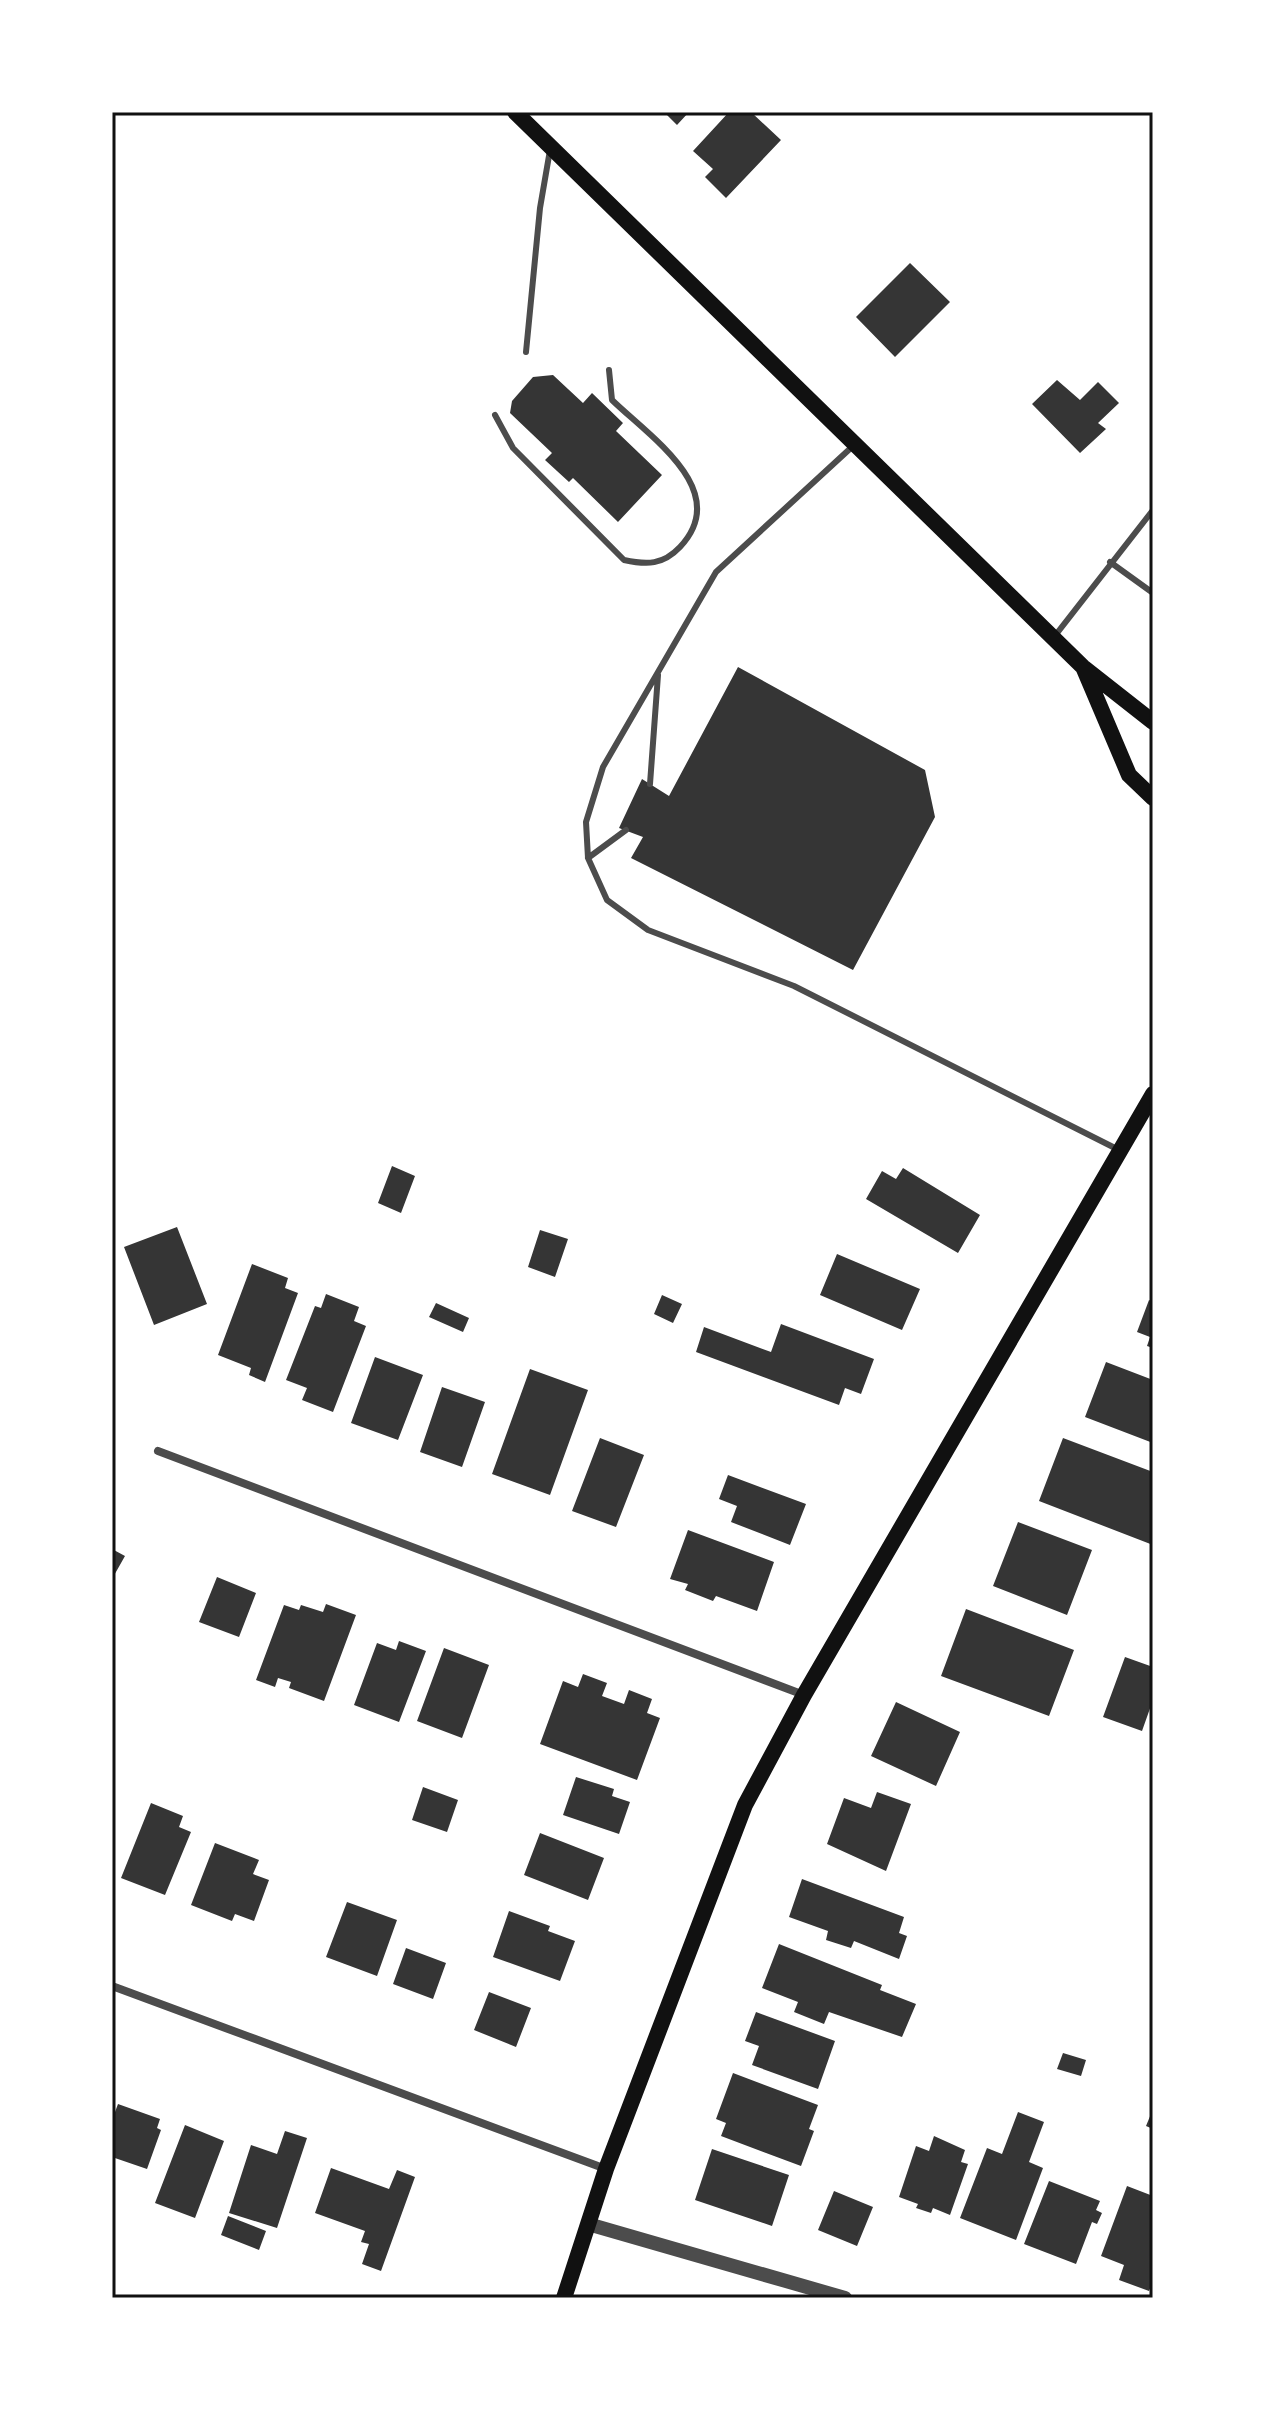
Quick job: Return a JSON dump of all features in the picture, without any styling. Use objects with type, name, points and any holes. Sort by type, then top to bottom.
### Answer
[{"type":"main road","points":[[515,112],[550,150],[1083,667],[1153,722]]},
{"type":"main road","points":[[1083,667],[1129,775],[1153,798]]},
{"type":"main road","points":[[564,2298],[606,2169],[745,1805],[804,1695],[1153,1094]]},
{"type":"street","points":[[158,1451],[804,1695]]},
{"type":"street","points":[[112,1986],[606,2169]]},
{"type":"street","points":[[588,2224],[845,2298]]},
{"type":"lane","points":[[526,352],[540,208],[550,150]]},
{"type":"lane","points":[[495,415],[513,448],[624,560],[647,565],[671,557],[693,534],[699,512],[696,493],[685,470],[612,400],[609,370]]},
{"type":"lane","points":[[855,444],[716,572],[603,767],[586,822],[588,858],[607,900],[648,930],[794,986],[1120,1151]]},
{"type":"lane","points":[[1053,638],[1153,510]]},
{"type":"lane","points":[[1110,562],[1153,593]]},
{"type":"lane","points":[[650,784],[658,671]]},
{"type":"lane","points":[[588,858],[626,830]]},
{"type":"building","points":[[664,112],[689,112],[677,125]]},
{"type":"building","points":[[729,112],[751,112],[781,140],[726,198],[705,177],[713,169],[693,151]]},
{"type":"building","points":[[910,263],[950,302],[895,357],[856,317]]},
{"type":"building","points":[[553,375],[583,403],[592,393],[623,423],[616,431],[662,475],[618,522],[573,478],[569,482],[545,460],[552,453],[510,413],[512,401],[533,377]]},
{"type":"building","points":[[1057,380],[1080,400],[1098,382],[1119,403],[1098,423],[1106,429],[1080,453],[1032,404]]},
{"type":"building","points":[[738,667],[925,770],[935,817],[853,970],[631,858],[643,837],[619,828],[642,779],[669,796]]},
{"type":"building","points":[[392,1166],[415,1176],[401,1213],[378,1203]]},
{"type":"building","points":[[903,1168],[980,1215],[958,1253],[866,1199],[882,1171],[896,1179]]},
{"type":"building","points":[[177,1227],[207,1304],[154,1325],[124,1247]]},
{"type":"building","points":[[540,1230],[568,1239],[555,1277],[528,1267]]},
{"type":"building","points":[[837,1254],[920,1289],[902,1330],[820,1295]]},
{"type":"building","points":[[252,1264],[288,1278],[285,1288],[298,1293],[265,1382],[249,1375],[251,1368],[218,1355]]},
{"type":"building","points":[[326,1294],[359,1307],[354,1321],[366,1326],[333,1412],[302,1400],[307,1388],[286,1380],[315,1306],[321,1308]]},
{"type":"building","points":[[662,1295],[682,1304],[673,1323],[654,1314]]},
{"type":"building","points":[[1149,1300],[1153,1302],[1153,1348],[1147,1346],[1150,1337],[1137,1332]]},
{"type":"building","points":[[436,1303],[469,1318],[463,1332],[429,1317]]},
{"type":"building","points":[[781,1324],[874,1359],[861,1394],[845,1388],[839,1405],[696,1352],[704,1327],[771,1352]]},
{"type":"building","points":[[375,1357],[423,1375],[398,1440],[351,1423]]},
{"type":"building","points":[[1106,1362],[1153,1380],[1153,1443],[1085,1417]]},
{"type":"building","points":[[530,1369],[588,1390],[550,1495],[492,1474]]},
{"type":"building","points":[[442,1387],[485,1402],[462,1467],[420,1452]]},
{"type":"building","points":[[600,1438],[644,1455],[616,1527],[572,1511]]},
{"type":"building","points":[[1063,1438],[1153,1472],[1153,1545],[1039,1501]]},
{"type":"building","points":[[728,1475],[806,1504],[790,1545],[731,1522],[737,1506],[719,1499]]},
{"type":"building","points":[[1018,1522],[1092,1550],[1067,1615],[993,1586]]},
{"type":"building","points":[[688,1530],[774,1562],[757,1611],[716,1596],[713,1601],[685,1590],[688,1584],[670,1579]]},
{"type":"building","points":[[112,1549],[125,1556],[112,1579]]},
{"type":"building","points":[[217,1577],[256,1593],[239,1637],[199,1622]]},
{"type":"building","points":[[326,1604],[356,1615],[324,1701],[289,1688],[291,1682],[278,1678],[275,1687],[256,1680],[284,1605],[299,1610],[301,1605],[323,1612]]},
{"type":"building","points":[[966,1609],[1074,1650],[1049,1716],[941,1676]]},
{"type":"building","points":[[399,1641],[426,1651],[399,1722],[354,1705],[377,1643],[396,1650]]},
{"type":"building","points":[[444,1648],[489,1665],[462,1738],[417,1721]]},
{"type":"building","points":[[1125,1657],[1153,1667],[1153,1700],[1142,1731],[1103,1717]]},
{"type":"building","points":[[583,1674],[607,1683],[602,1696],[624,1704],[629,1690],[652,1699],[647,1713],[660,1718],[637,1780],[540,1744],[563,1681],[578,1687]]},
{"type":"building","points":[[896,1702],[960,1732],[936,1786],[871,1756]]},
{"type":"building","points":[[576,1777],[614,1789],[612,1796],[630,1802],[619,1834],[563,1815]]},
{"type":"building","points":[[423,1787],[458,1800],[447,1832],[412,1820]]},
{"type":"building","points":[[877,1792],[911,1804],[886,1871],[827,1844],[844,1798],[871,1808]]},
{"type":"building","points":[[151,1803],[183,1816],[179,1827],[191,1832],[165,1895],[121,1878]]},
{"type":"building","points":[[540,1833],[604,1858],[588,1900],[524,1875]]},
{"type":"building","points":[[215,1843],[259,1860],[253,1874],[269,1880],[254,1921],[235,1914],[232,1921],[191,1905]]},
{"type":"building","points":[[802,1879],[904,1917],[899,1933],[907,1936],[899,1959],[854,1941],[851,1948],[826,1940],[828,1931],[789,1917]]},
{"type":"building","points":[[347,1902],[397,1920],[377,1976],[326,1957]]},
{"type":"building","points":[[509,1911],[550,1926],[548,1931],[575,1941],[560,1981],[493,1957]]},
{"type":"building","points":[[779,1944],[882,1985],[880,1990],[916,2004],[902,2037],[829,2012],[824,2024],[794,2012],[798,2002],[762,1988]]},
{"type":"building","points":[[406,1948],[446,1963],[433,1999],[393,1984]]},
{"type":"building","points":[[489,1992],[531,2008],[516,2047],[474,2030]]},
{"type":"building","points":[[756,2012],[835,2041],[818,2089],[752,2065],[759,2046],[745,2041]]},
{"type":"building","points":[[1063,2053],[1086,2060],[1081,2076],[1057,2069]]},
{"type":"building","points":[[733,2073],[818,2105],[809,2129],[814,2131],[801,2166],[721,2136],[726,2123],[716,2119]]},
{"type":"building","points":[[118,2104],[160,2119],[157,2128],[161,2130],[147,2169],[112,2157],[112,2120]]},
{"type":"building","points":[[1153,2109],[1153,2129],[1146,2126]]},
{"type":"building","points":[[1018,2112],[1044,2122],[1029,2162],[1043,2168],[1016,2240],[960,2218],[987,2148],[1002,2154]]},
{"type":"building","points":[[185,2125],[224,2141],[195,2218],[155,2203]]},
{"type":"building","points":[[285,2131],[307,2138],[277,2228],[229,2213],[251,2145],[277,2154]]},
{"type":"building","points":[[934,2136],[965,2150],[961,2162],[968,2164],[950,2215],[933,2208],[931,2213],[916,2208],[918,2204],[899,2197],[916,2146],[929,2151]]},
{"type":"building","points":[[712,2149],[789,2175],[772,2226],[695,2200]]},
{"type":"building","points":[[331,2168],[389,2189],[397,2170],[415,2177],[381,2271],[362,2264],[369,2244],[361,2242],[365,2231],[315,2213]]},
{"type":"building","points":[[1049,2181],[1100,2201],[1096,2210],[1102,2213],[1097,2224],[1092,2222],[1076,2264],[1024,2244]]},
{"type":"building","points":[[1127,2186],[1153,2196],[1153,2282],[1149,2291],[1119,2280],[1124,2265],[1101,2256]]},
{"type":"building","points":[[834,2191],[873,2207],[857,2246],[818,2230]]},
{"type":"building","points":[[228,2216],[266,2231],[259,2250],[221,2235]]}]
